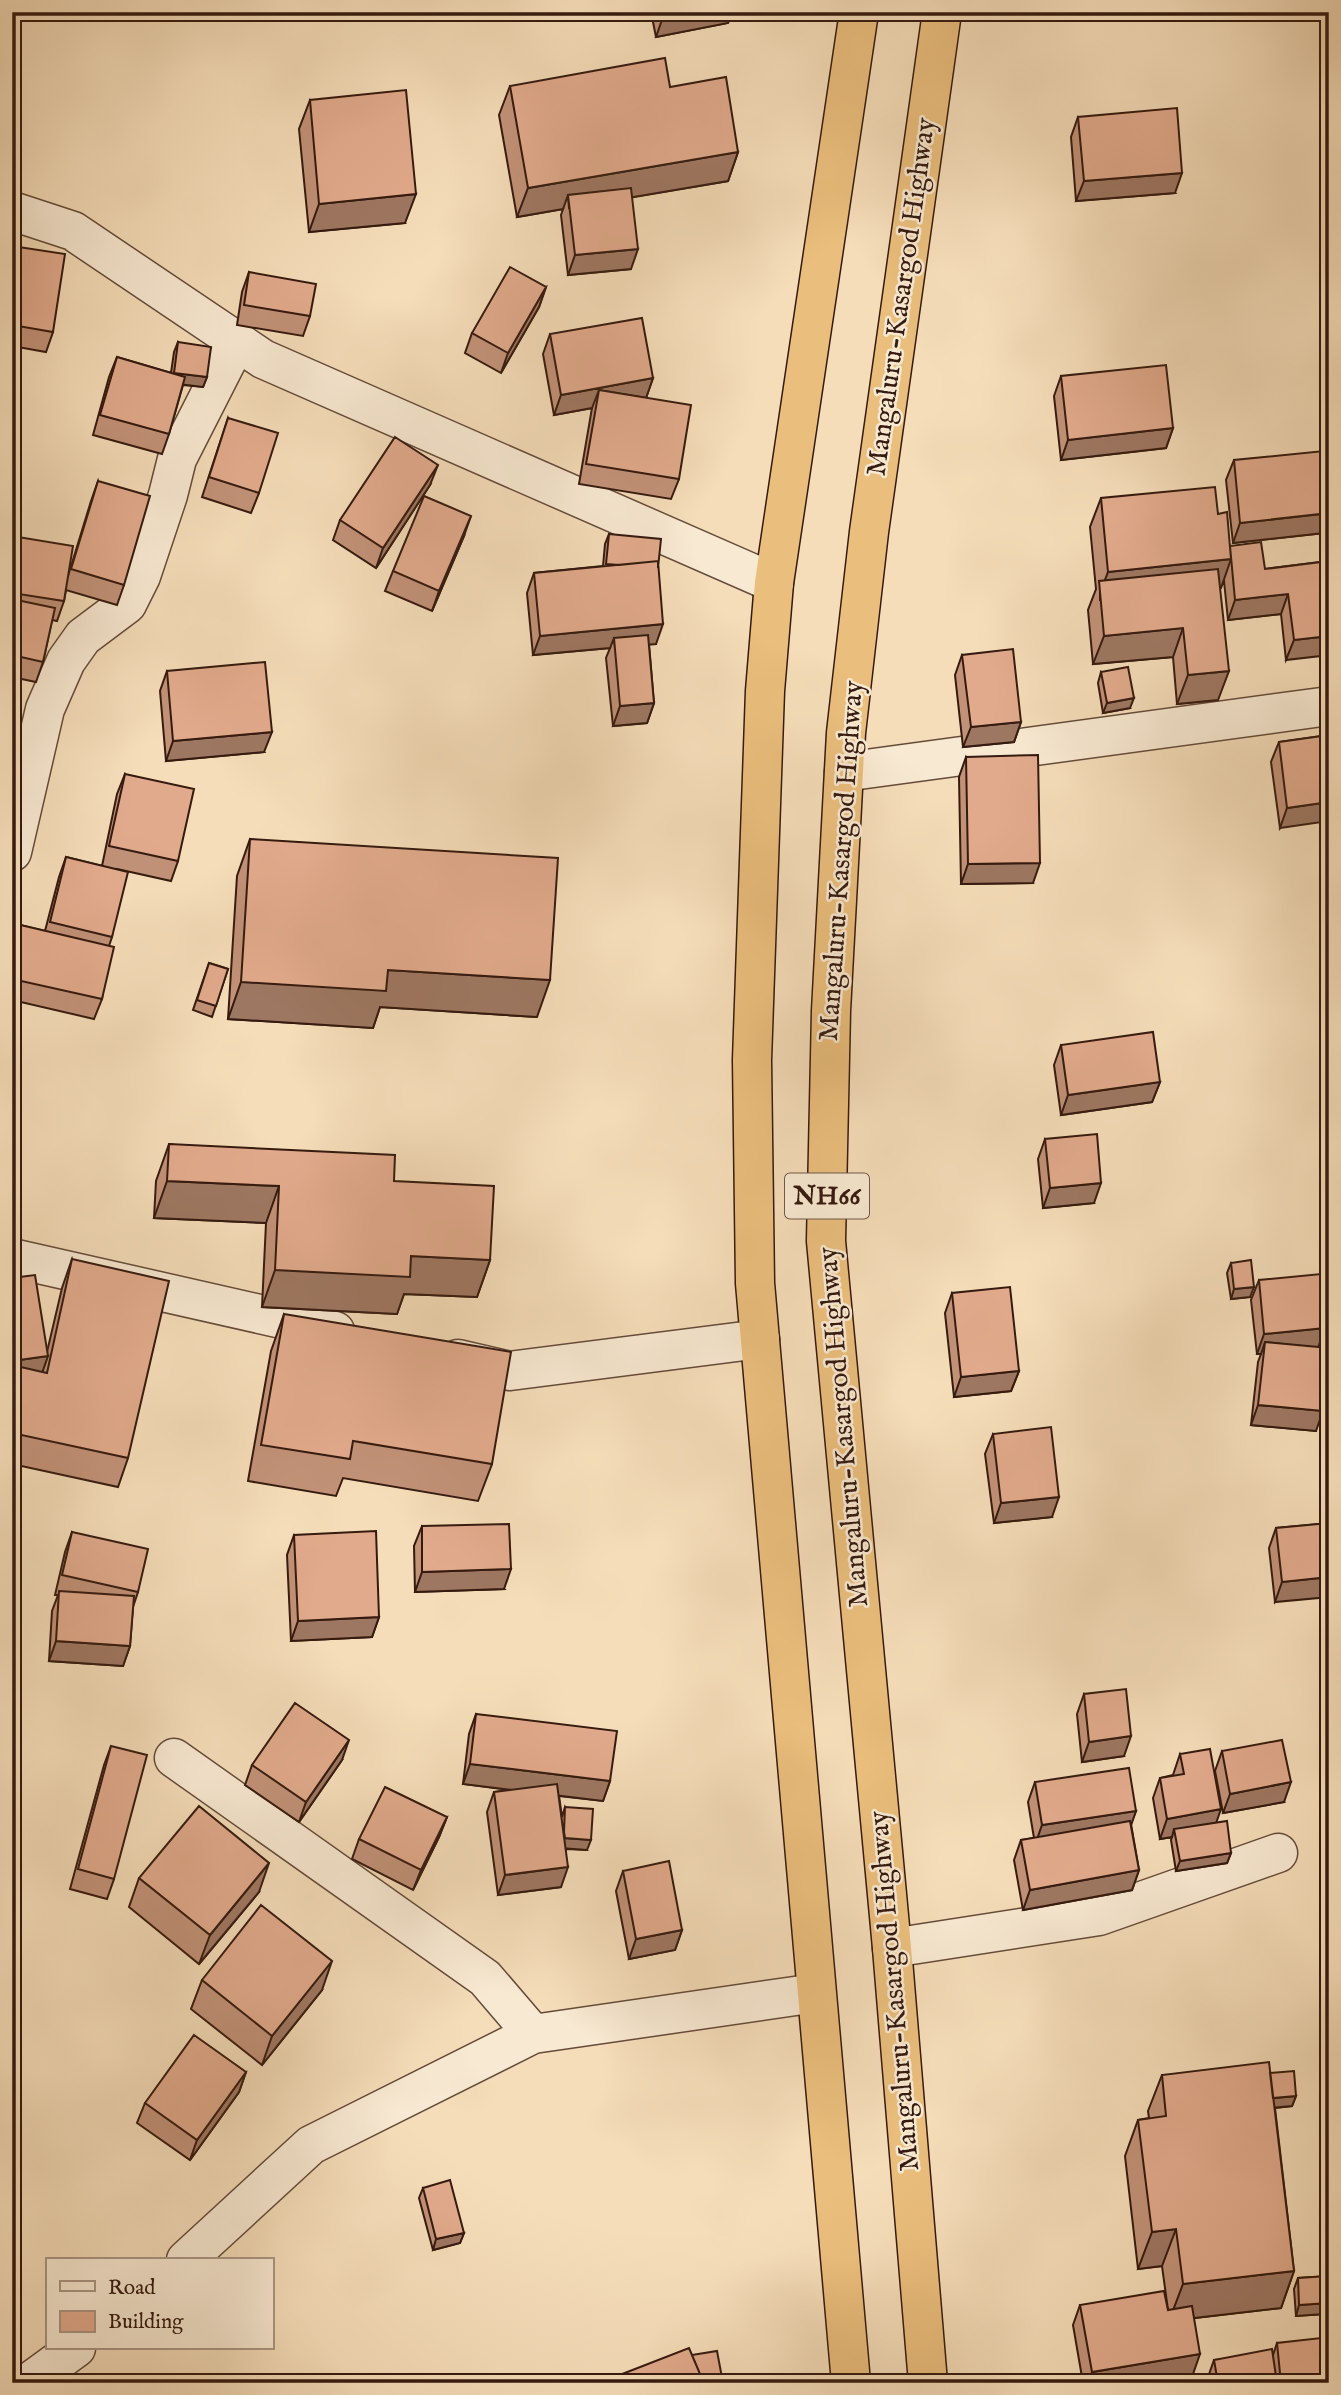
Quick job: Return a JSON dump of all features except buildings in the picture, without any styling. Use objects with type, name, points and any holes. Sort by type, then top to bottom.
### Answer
[{"type":"highway","name":"NH66","points":[[851,2383],[755,1283],[752,1060],[765,691],[774,583],[859,12]]},
{"type":"highway","name":"Mangaluru-Kasargod Highway","points":[[928,2383],[892,1948],[826,1241],[831,1011],[846,733],[870,532],[942,12]]},
{"type":"street","points":[[12,211],[73,231],[263,359],[774,583]]},
{"type":"street","points":[[12,852],[45,709],[66,661],[83,637],[127,604],[141,576],[177,459],[237,341]]},
{"type":"street","points":[[844,772],[1329,706]]},
{"type":"street","points":[[12,1258],[362,1337]]},
{"type":"street","points":[[429,1353],[510,1371],[760,1339]]},
{"type":"street","points":[[174,1758],[485,1978],[533,2034]]},
{"type":"street","points":[[892,1948],[1100,1916],[1278,1853]]},
{"type":"street","points":[[188,2258],[311,2145],[533,2034],[816,1993]]},
{"type":"street","points":[[28,2383],[73,2350]]}]
